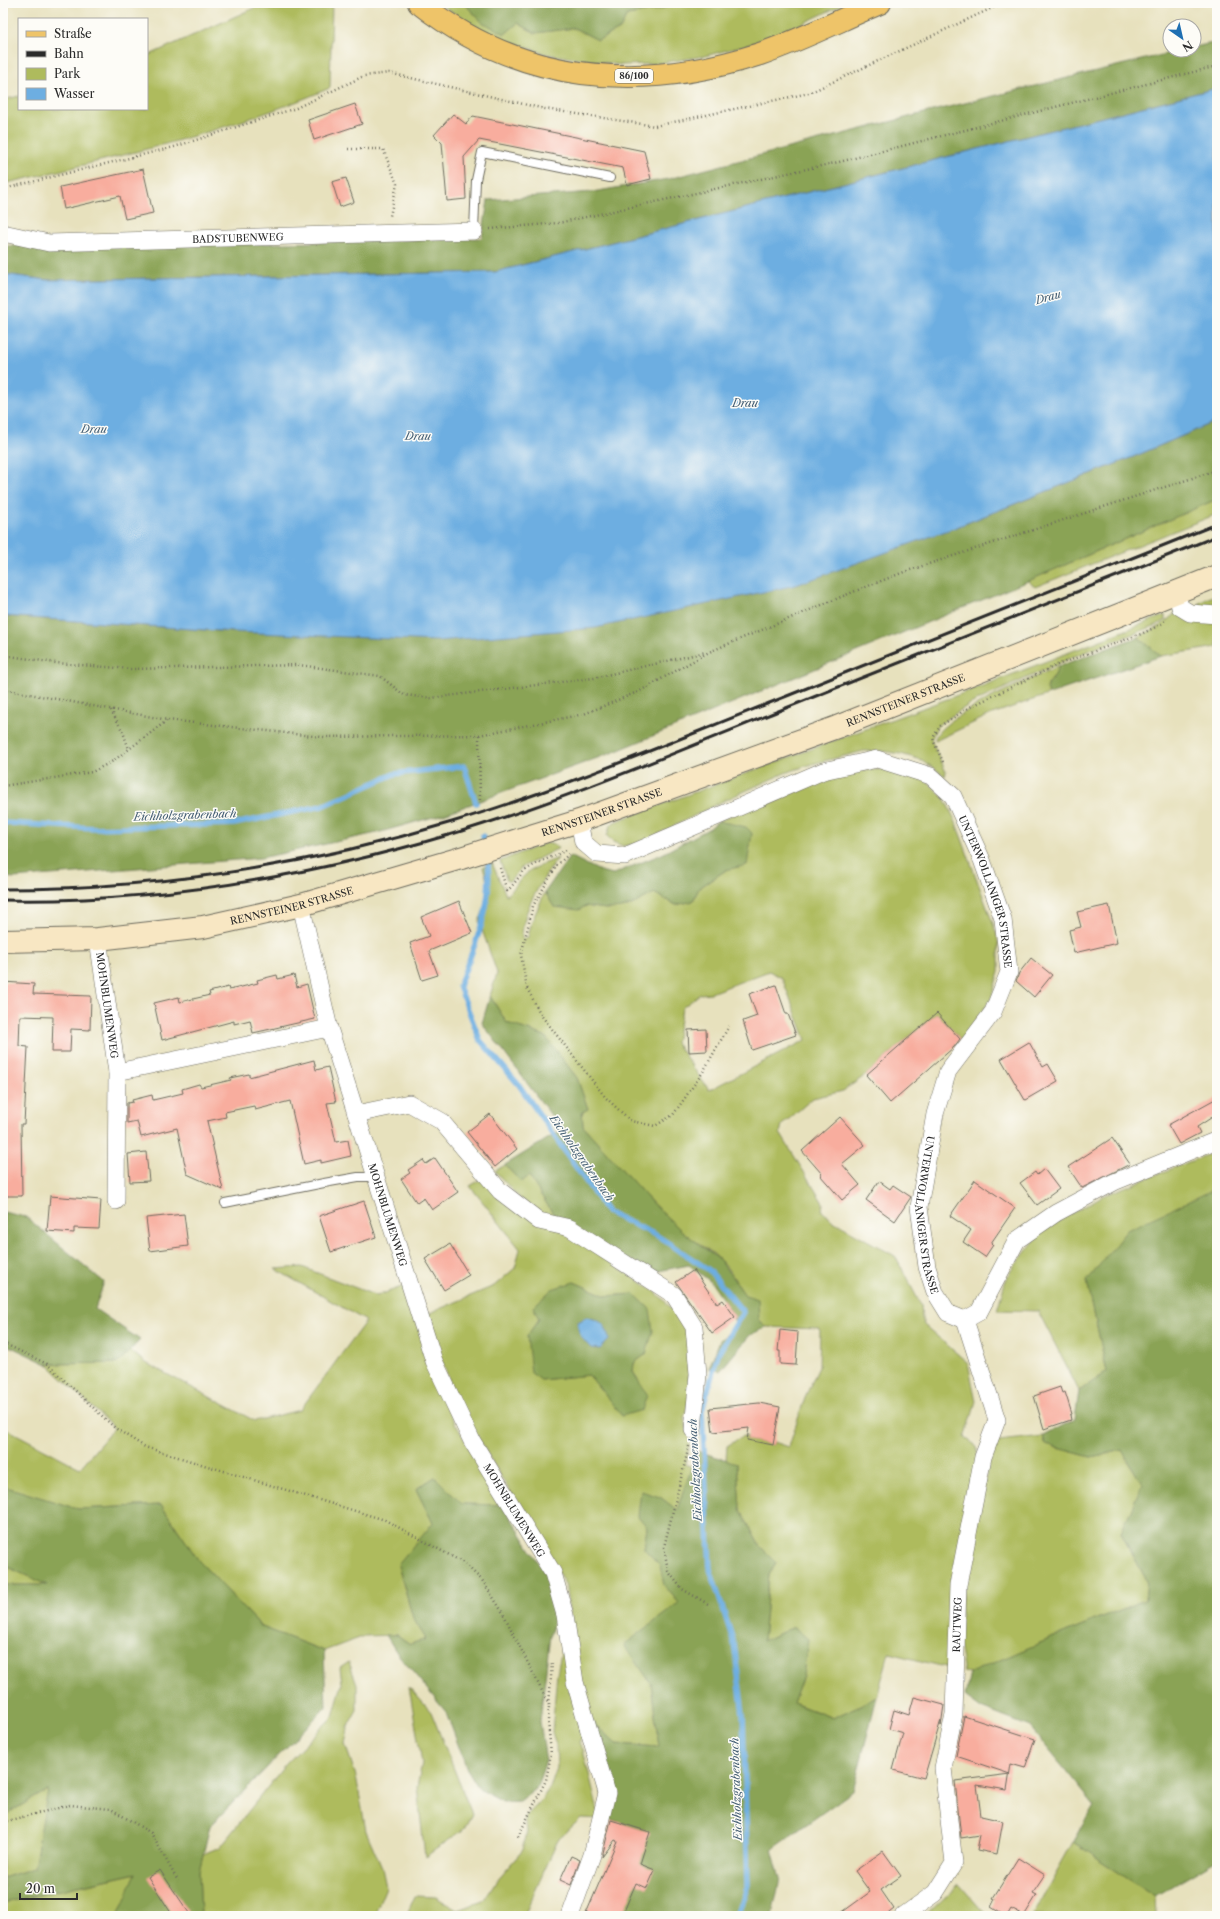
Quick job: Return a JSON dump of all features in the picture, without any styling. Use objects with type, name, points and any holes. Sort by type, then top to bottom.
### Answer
[{"type":"main road","name":"86/100","points":[[419,3],[444,23],[489,48],[537,65],[595,76],[652,76],[708,69],[761,54],[817,32],[862,8],[880,3]]},
{"type":"main road","name":"RENNSTEINER STRASSE","points":[[3,941],[98,938],[203,926],[301,905],[522,839],[581,831],[837,727],[1178,600],[1217,576]]},
{"type":"street","name":"BADSTUBENWEG","points":[[3,233],[49,244],[474,231]]},
{"type":"street","points":[[1178,600],[1190,613],[1217,615]]},
{"type":"street","name":"UNTERWOLLANIGER STRASSE","points":[[581,831],[596,854],[625,856],[822,771],[877,759],[931,776],[953,796],[964,816],[1003,919],[1009,972],[993,1012],[948,1071],[934,1114],[919,1207],[927,1267],[935,1292],[948,1313],[965,1320]]},
{"type":"street","name":"MOHNBLUMENWEG","points":[[301,905],[329,1028],[434,1361],[472,1441],[553,1573],[565,1615],[575,1682],[607,1793],[592,1855],[570,1916]]},
{"type":"street","name":"MOHNBLUMENWEG","points":[[98,938],[117,1072],[116,1201]]},
{"type":"street","name":"MOHNBLUMENWEG","points":[[117,1072],[329,1028]]},
{"type":"street","points":[[356,1114],[409,1103],[442,1121],[500,1191],[539,1221],[570,1228],[674,1295],[694,1327],[698,1374],[693,1430]]},
{"type":"street","points":[[965,1320],[979,1312],[1017,1240],[1056,1213],[1114,1182],[1217,1140]]},
{"type":"street","name":"RAUTWEG","points":[[903,1916],[935,1893],[954,1863],[943,1768],[954,1714],[958,1584],[983,1457],[997,1420],[965,1320]]},
{"type":"lane","points":[[474,231],[476,180],[482,152],[610,178]]},
{"type":"lane","points":[[225,1203],[358,1177],[375,1177]]},
{"type":"path","points":[[3,189],[174,147],[296,108],[364,76],[389,73],[544,109],[655,126],[809,93],[1003,3]]},
{"type":"path","points":[[474,231],[558,223],[839,162],[1217,66]]},
{"type":"path","points":[[348,149],[383,149],[397,184],[391,213],[379,234]]},
{"type":"path","points":[[3,689],[168,720],[322,738],[480,735],[584,714],[640,691],[709,652],[904,572],[1217,470]]},
{"type":"path","points":[[946,789],[949,773],[933,738],[940,726],[970,707],[1057,665],[1160,625],[1178,600]]},
{"type":"path","points":[[3,655],[56,663],[131,669],[299,665],[380,676],[404,695],[431,698],[594,678],[709,652]]},
{"type":"path","points":[[110,709],[123,732],[129,749]]},
{"type":"path","points":[[3,786],[92,772],[113,761],[168,720]]},
{"type":"path","points":[[480,735],[480,802]]},
{"type":"path","points":[[581,831],[557,865],[533,906],[521,955],[527,988],[541,1015],[606,1098],[631,1121],[655,1126],[673,1115],[703,1072],[729,1026]]},
{"type":"path","points":[[500,868],[507,891],[516,883],[524,871],[542,860],[564,852]]},
{"type":"path","points":[[3,1343],[47,1364],[115,1428],[144,1447],[385,1520],[464,1563],[482,1580],[503,1613],[549,1705]]},
{"type":"path","points":[[693,1430],[664,1547],[668,1571],[682,1589],[710,1605]]},
{"type":"path","points":[[518,1837],[546,1780],[551,1754],[548,1721],[554,1656]]},
{"type":"path","points":[[3,1822],[70,1805],[111,1809],[151,1833],[178,1881]]},
{"type":"green space","points":[[265,3],[332,3],[330,88],[290,104],[210,131],[128,154],[3,184],[3,100],[18,96],[18,110],[148,110],[148,56]]},
{"type":"green space","points":[[439,3],[464,3],[482,22],[518,23],[535,33],[574,28],[598,40],[620,29],[627,15],[661,9],[676,3],[846,3],[795,27],[750,44],[705,56],[654,64],[621,65],[546,54],[492,35],[470,24]]},
{"type":"green space","points":[[464,3],[676,3],[661,9],[627,15],[620,29],[598,40],[574,28],[535,33],[518,23],[505,34],[482,22]]},
{"type":"green space","points":[[1217,42],[1217,88],[495,272],[47,280],[3,274],[3,246],[249,244],[482,238],[488,200],[592,192],[668,179],[928,112],[1162,55],[1162,58],[1202,58],[1202,45]]},
{"type":"green space","points":[[1217,421],[1217,499],[1028,581],[614,752],[444,814],[377,833],[261,858],[14,878],[3,877],[3,616],[235,632],[954,528],[1138,455]]},
{"type":"green space","points":[[1217,499],[1217,514],[1035,587],[1028,581]]},
{"type":"green space","points":[[1217,594],[1217,610],[1201,607],[1199,603]]},
{"type":"green space","points":[[1178,611],[1217,619],[1217,647],[1161,656],[1138,637],[1160,626]]},
{"type":"green space","points":[[1165,615],[1165,620],[1157,625],[1075,656],[970,704],[938,725],[931,740],[946,772],[945,776],[922,760],[901,754],[882,751],[864,751],[812,764],[785,773],[723,801],[641,843],[623,846],[613,842],[607,836],[610,826],[614,822],[985,685]]},
{"type":"green space","points":[[1138,637],[1161,656],[1050,694],[1046,688],[1059,666]]},
{"type":"green space","points":[[1059,666],[1046,688],[1050,694],[992,714],[935,741],[939,732],[951,721],[968,710],[1010,688]]},
{"type":"green space","points":[[895,769],[923,778],[944,798],[955,820],[996,932],[999,946],[999,972],[991,999],[961,1040],[937,1013],[866,1075],[843,1091],[813,1098],[782,1125],[780,1133],[823,1203],[822,1211],[833,1221],[895,1256],[921,1305],[924,1325],[968,1363],[976,1401],[965,1438],[977,1446],[978,1466],[949,1668],[889,1653],[877,1697],[833,1718],[793,1703],[803,1676],[794,1627],[763,1641],[769,1575],[776,1562],[759,1545],[740,1509],[737,1464],[726,1460],[727,1446],[743,1436],[747,1436],[747,1440],[773,1445],[774,1442],[789,1447],[805,1397],[819,1367],[820,1329],[766,1327],[753,1311],[727,1267],[711,1252],[681,1231],[668,1219],[583,1126],[582,1112],[588,1109],[577,1078],[545,1036],[507,1023],[490,996],[497,973],[479,921],[486,902],[487,894],[483,867],[492,863],[506,895],[532,870],[558,858],[539,886],[529,907],[525,917],[522,939],[528,937],[532,921],[545,892],[554,907],[586,906],[605,909],[628,907],[654,893],[676,905],[693,901],[699,888],[726,870],[718,821],[804,783],[859,770]],"holes":[[[769,971],[782,978],[806,1040],[709,1090],[676,1043],[682,1008],[700,994],[711,993]]]},
{"type":"green space","points":[[718,821],[746,827],[752,833],[747,865],[726,870],[699,888],[693,901],[676,905],[654,893],[636,903],[622,908],[607,909],[586,906],[579,910],[554,907],[545,892],[570,856],[600,871],[613,874],[662,854],[710,828]]},
{"type":"green space","points":[[546,843],[555,845],[559,848],[521,868],[510,881],[507,881],[500,861]]},
{"type":"green space","points":[[490,996],[507,1023],[545,1036],[577,1078],[588,1109],[582,1112],[583,1126],[653,1204],[682,1231],[720,1260],[745,1295],[758,1299],[759,1320],[766,1327],[750,1335],[720,1371],[709,1368],[720,1340],[737,1326],[733,1318],[734,1316],[711,1282],[689,1265],[648,1273],[555,1217],[529,1176],[521,1182],[505,1165],[562,1130],[482,1023]]},
{"type":"green space","points":[[1217,1151],[1217,1188],[1206,1193],[1087,1281],[1107,1372],[1079,1391],[1038,1311],[997,1310],[1007,1276],[1041,1232],[1102,1196]]},
{"type":"green space","points":[[505,1165],[521,1182],[529,1175],[555,1217],[537,1211],[515,1193],[495,1171]]},
{"type":"green space","points":[[487,1176],[554,1225],[657,1293],[684,1322],[692,1337],[689,1400],[684,1418],[690,1441],[686,1465],[692,1468],[677,1510],[660,1497],[647,1527],[644,1549],[660,1565],[664,1585],[679,1603],[625,1645],[651,1683],[659,1747],[616,1744],[586,1716],[565,1584],[459,1406],[425,1315],[494,1286],[515,1268],[520,1249],[470,1186]],"holes":[[[574,1282],[606,1296],[634,1294],[646,1354],[634,1363],[633,1372],[638,1379],[622,1416],[589,1375],[541,1380],[527,1336],[539,1319]]]},
{"type":"green space","points":[[1217,1188],[1217,1860],[1156,1896],[1073,1842],[1094,1805],[1030,1727],[981,1708],[965,1696],[970,1673],[1145,1600],[1147,1581],[1121,1533],[1142,1484],[1122,1450],[1091,1457],[1046,1445],[1043,1436],[1075,1419],[1079,1391],[1107,1372],[1087,1281],[1127,1230]]},
{"type":"green space","points":[[3,1212],[26,1217],[104,1282],[95,1309],[140,1340],[118,1363],[47,1364],[3,1343]]},
{"type":"green space","points":[[302,1267],[377,1296],[404,1286],[447,1409],[503,1505],[462,1504],[435,1477],[416,1489],[433,1523],[398,1566],[413,1618],[426,1639],[410,1644],[397,1635],[365,1636],[324,1651],[262,1627],[199,1561],[161,1505],[78,1509],[3,1486],[3,1427],[80,1468],[114,1428],[47,1364],[118,1363],[130,1350],[146,1363],[255,1421],[300,1410],[366,1321],[275,1269]]},
{"type":"green space","points":[[574,1282],[606,1296],[634,1294],[650,1309],[653,1331],[646,1354],[634,1363],[633,1372],[647,1395],[642,1410],[622,1416],[589,1375],[541,1380],[531,1373],[527,1336],[539,1319],[533,1307],[552,1289]]},
{"type":"green space","points":[[1043,1436],[1046,1445],[1091,1457],[1122,1450],[1142,1484],[1121,1533],[1147,1581],[1145,1600],[970,1673],[964,1672],[959,1645],[961,1602],[993,1440],[999,1441]]},
{"type":"green space","points":[[697,1451],[737,1463],[740,1509],[759,1545],[776,1562],[769,1575],[763,1641],[794,1627],[808,1639],[803,1676],[793,1703],[833,1718],[877,1697],[853,1791],[772,1849],[780,1879],[772,1916],[622,1916],[649,1832],[609,1819],[586,1716],[616,1744],[659,1747],[651,1683],[624,1645],[679,1603],[664,1585],[660,1565],[644,1549],[647,1527],[638,1516],[641,1491],[660,1497],[677,1510]]},
{"type":"green space","points":[[435,1477],[462,1504],[503,1505],[561,1599],[550,1635],[540,1721],[546,1761],[536,1789],[520,1801],[503,1802],[480,1790],[467,1769],[446,1712],[397,1653],[386,1635],[397,1635],[410,1644],[426,1639],[413,1618],[398,1565],[433,1523],[416,1489]]},
{"type":"green space","points":[[3,1486],[78,1509],[161,1505],[199,1561],[262,1627],[324,1651],[326,1707],[210,1826],[199,1871],[201,1916],[118,1916],[136,1873],[3,1903],[3,1878],[34,1868],[48,1790],[3,1816],[3,1585],[47,1585],[3,1565]]},
{"type":"green space","points":[[3,1565],[48,1585],[3,1585]]},
{"type":"green space","points":[[563,1644],[582,1735],[579,1743],[583,1749],[600,1819],[581,1818],[558,1840],[524,1916],[406,1916],[415,1896],[436,1897],[457,1910],[483,1901],[496,1881],[523,1850],[527,1831],[525,1817],[540,1802],[550,1787],[557,1768],[556,1745],[552,1732],[557,1673]]},
{"type":"green space","points":[[349,1662],[357,1684],[357,1710],[349,1724],[345,1744],[356,1776],[366,1831],[382,1868],[386,1887],[374,1916],[201,1916],[199,1871],[203,1854],[220,1847],[286,1764],[333,1716],[342,1684],[340,1668]]},
{"type":"green space","points":[[409,1687],[431,1712],[472,1814],[463,1830],[425,1857],[417,1787],[422,1763]]},
{"type":"green space","points":[[49,1789],[34,1868],[3,1878],[3,1816]]},
{"type":"green space","points":[[1073,1842],[1156,1896],[1157,1916],[1032,1916]]},
{"type":"green space","points":[[137,1873],[118,1916],[3,1916],[3,1903]]},
{"type":"green space","points":[[959,1884],[987,1916],[925,1916]]},
{"type":"water","name":"Drau","points":[[1217,88],[1217,421],[1138,455],[954,528],[796,585],[595,628],[437,641],[235,632],[3,616],[3,274],[47,280],[495,272]]},
{"type":"water","points":[[587,1317],[600,1322],[605,1327],[609,1340],[600,1349],[591,1348],[583,1339],[578,1330],[578,1322]]},
{"type":"building","points":[[355,104],[362,124],[314,140],[308,120]]},
{"type":"building","points":[[453,114],[466,124],[473,116],[644,151],[651,179],[627,185],[623,168],[479,140],[464,157],[466,199],[447,201],[442,143],[434,135]]},
{"type":"building","points":[[143,169],[153,213],[125,219],[120,196],[64,209],[60,187]]},
{"type":"building","points":[[346,178],[354,202],[340,207],[332,182]]},
{"type":"building","points":[[459,901],[472,933],[429,951],[438,975],[422,980],[410,943],[429,936],[421,917]]},
{"type":"building","points":[[1109,905],[1117,943],[1074,953],[1069,930],[1081,927],[1077,912]]},
{"type":"building","points":[[1031,958],[1052,975],[1034,997],[1016,981],[1019,973]]},
{"type":"building","points":[[277,975],[278,979],[294,975],[297,987],[307,984],[315,1019],[253,1033],[250,1020],[234,1024],[234,1021],[162,1040],[154,1003],[179,997],[180,1002],[210,995],[209,992],[228,987],[229,990],[258,983],[257,980]]},
{"type":"building","points":[[3,982],[34,984],[33,994],[91,996],[90,1030],[71,1029],[70,1052],[52,1052],[53,1017],[20,1016],[19,1046],[28,1047],[24,1124],[21,1124],[22,1196],[3,1196]]},
{"type":"building","points":[[776,985],[786,1014],[788,1014],[796,1035],[752,1050],[743,1021],[757,1016],[749,994]]},
{"type":"building","points":[[937,1013],[960,1039],[954,1047],[890,1103],[866,1075]]},
{"type":"building","points":[[706,1029],[707,1051],[689,1052],[688,1030]]},
{"type":"building","points":[[1029,1042],[1043,1067],[1048,1064],[1058,1081],[1025,1100],[1001,1059]]},
{"type":"building","points":[[314,1060],[316,1070],[328,1067],[336,1102],[327,1103],[336,1142],[348,1140],[351,1156],[321,1163],[321,1160],[304,1164],[290,1101],[255,1110],[254,1106],[225,1112],[226,1117],[207,1121],[223,1190],[187,1174],[177,1128],[141,1137],[137,1121],[127,1123],[127,1103],[133,1102],[132,1100],[152,1095],[153,1100],[183,1093],[182,1089],[199,1084],[201,1087],[249,1074],[249,1077]]},
{"type":"building","points":[[1217,1098],[1217,1114],[1197,1127],[1200,1133],[1179,1144],[1168,1125]]},
{"type":"building","points":[[490,1114],[517,1149],[495,1167],[467,1132]]},
{"type":"building","points":[[840,1117],[865,1145],[842,1164],[860,1185],[842,1200],[820,1175],[822,1174],[802,1151]]},
{"type":"building","points":[[1112,1138],[1130,1164],[1082,1188],[1068,1167]]},
{"type":"building","points":[[146,1152],[149,1181],[130,1182],[128,1154]]},
{"type":"building","points":[[435,1158],[458,1192],[432,1210],[424,1198],[417,1203],[401,1179],[410,1173],[408,1170],[423,1160],[426,1164]]},
{"type":"building","points":[[1044,1169],[1059,1189],[1037,1205],[1020,1183],[1035,1172],[1037,1175]]},
{"type":"building","points":[[975,1180],[1015,1208],[991,1243],[993,1245],[985,1257],[963,1242],[971,1230],[950,1216]]},
{"type":"building","points":[[879,1181],[890,1189],[893,1185],[911,1197],[895,1221],[866,1200]]},
{"type":"building","points":[[50,1196],[101,1200],[99,1229],[74,1228],[74,1233],[47,1231]]},
{"type":"building","points":[[364,1201],[376,1237],[331,1252],[319,1216]]},
{"type":"building","points":[[184,1214],[188,1246],[150,1251],[146,1218]]},
{"type":"building","points":[[450,1244],[469,1275],[444,1290],[425,1259]]},
{"type":"building","points":[[694,1270],[717,1304],[723,1300],[735,1317],[712,1333],[676,1282]]},
{"type":"building","points":[[780,1330],[798,1332],[796,1365],[780,1364],[780,1351],[778,1351]]},
{"type":"building","points":[[1060,1387],[1062,1393],[1065,1392],[1072,1414],[1070,1415],[1071,1420],[1044,1429],[1034,1396]]},
{"type":"building","points":[[759,1403],[780,1407],[773,1445],[747,1440],[749,1428],[713,1432],[710,1408]]},
{"type":"building","points":[[914,1697],[944,1705],[941,1726],[941,1720],[924,1778],[893,1770],[903,1733],[889,1729],[894,1710],[909,1715]]},
{"type":"building","points":[[964,1716],[1035,1739],[1025,1768],[1011,1764],[1009,1774],[956,1756]]},
{"type":"building","points":[[1009,1774],[1007,1790],[977,1785],[981,1816],[1003,1821],[997,1854],[977,1850],[980,1835],[961,1838],[955,1781]]},
{"type":"building","points":[[611,1820],[650,1832],[640,1864],[655,1870],[647,1888],[636,1883],[622,1916],[585,1916],[617,1841],[615,1840],[602,1857]]},
{"type":"building","points":[[883,1851],[901,1876],[881,1890],[894,1909],[885,1916],[837,1916],[870,1892],[855,1871]]},
{"type":"building","points":[[571,1856],[580,1860],[571,1885],[560,1880]]},
{"type":"building","points":[[1018,1858],[1045,1875],[1033,1893],[1037,1895],[1024,1916],[1011,1909],[1007,1916],[1005,1916],[991,1907],[995,1899],[993,1898]]},
{"type":"building","points":[[160,1870],[191,1916],[173,1916],[148,1877]]},
{"type":"waterway","name":"Eichholzgrabenbach","points":[[3,823],[95,828],[234,824],[322,806],[394,774],[464,766],[476,803]]},
{"type":"waterway","name":"Eichholzgrabenbach","points":[[483,836],[485,846]]},
{"type":"waterway","name":"Eichholzgrabenbach","points":[[487,855],[489,873],[486,906],[477,938],[459,986],[480,1040],[519,1085],[607,1212],[656,1235],[709,1270],[743,1312],[718,1354],[702,1411],[710,1569],[734,1643],[743,1714],[748,1885],[737,1916]]},
{"type":"railway","points":[[3,889],[117,885],[230,872],[286,863],[342,851],[397,838],[452,822],[494,809],[577,779],[1217,524]]},
{"type":"railway","points":[[3,900],[60,900],[116,897],[173,892],[230,884],[286,875],[342,863],[452,834],[534,807],[615,777],[1217,536]]}]
